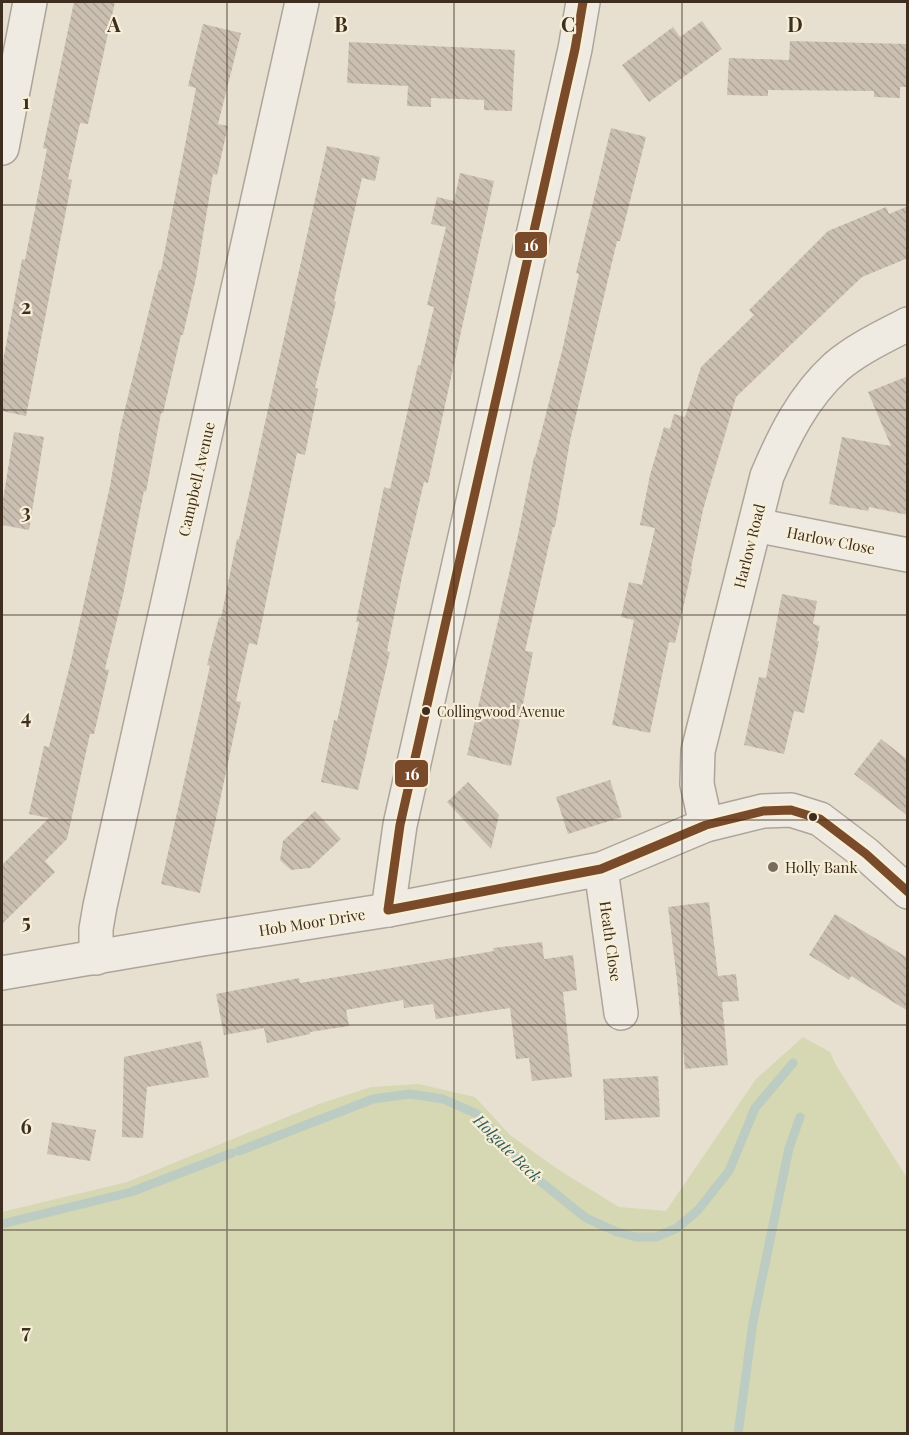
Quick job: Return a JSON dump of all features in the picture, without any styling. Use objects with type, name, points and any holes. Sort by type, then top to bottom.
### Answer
[{"type":"street","points":[[2,148],[30,2]]},
{"type":"street","name":"Campbell Avenue","points":[[96,958],[96,929],[100,906],[302,2]]},
{"type":"street","points":[[388,910],[400,825],[572,61],[583,2]]},
{"type":"street","name":"Harlow Road","points":[[706,825],[697,784],[698,751],[766,476],[784,437],[806,401],[836,368],[871,343],[908,324]]},
{"type":"street","name":"Harlow Close","points":[[755,525],[908,555]]},
{"type":"street","name":"Hob Moor Drive","points":[[2,973],[388,910],[601,869],[706,825],[764,811],[791,810],[820,819],[866,854],[908,892]]},
{"type":"street","name":"Heath Close","points":[[601,869],[621,1013]]},
{"type":"green space","points":[[803,1037],[830,1052],[907,1178],[907,1433],[2,1433],[2,1212],[127,1182],[319,1104],[371,1087],[418,1084],[475,1097],[510,1135],[559,1170],[619,1207],[666,1211],[756,1079]]},
{"type":"building","points":[[74,2],[115,2],[88,124],[80,123],[68,179],[72,180],[26,416],[2,411],[2,366],[22,259],[25,260],[47,149],[43,148]]},
{"type":"building","points":[[702,21],[722,49],[649,102],[622,65],[673,27],[680,37]]},
{"type":"building","points":[[203,24],[241,33],[218,124],[228,126],[217,175],[213,174],[196,278],[163,413],[161,413],[146,492],[144,491],[105,669],[109,670],[94,734],[90,734],[67,839],[45,861],[55,872],[2,924],[2,865],[49,818],[29,814],[44,746],[49,747],[71,661],[110,486],[120,429],[159,270],[161,270],[196,88],[188,86]]},
{"type":"building","points":[[790,41],[908,44],[908,87],[900,87],[900,98],[874,97],[874,91],[768,90],[768,96],[727,95],[729,58],[789,60]]},
{"type":"building","points":[[349,42],[515,50],[512,111],[484,110],[484,100],[431,98],[431,107],[407,106],[408,86],[347,83]]},
{"type":"building","points":[[611,128],[646,137],[620,241],[617,241],[570,441],[555,527],[553,527],[525,651],[533,652],[511,766],[467,755],[534,457],[562,351],[579,274],[576,273]]},
{"type":"building","points":[[327,146],[380,157],[375,181],[362,178],[315,388],[318,389],[305,455],[297,453],[257,645],[249,643],[236,701],[241,702],[200,893],[161,884],[210,666],[207,665],[219,617],[221,618]]},
{"type":"building","points":[[460,173],[494,181],[428,483],[424,482],[403,572],[387,651],[390,652],[358,790],[321,782],[359,622],[356,622],[384,487],[390,489],[418,365],[420,366],[434,307],[427,305],[446,227],[431,224],[437,197],[454,201]]},
{"type":"building","points":[[908,206],[908,258],[862,277],[736,397],[703,510],[675,643],[669,642],[650,733],[612,725],[634,620],[621,617],[629,582],[642,585],[655,528],[640,525],[650,475],[664,427],[670,429],[674,414],[685,417],[701,367],[754,315],[749,310],[828,231],[886,207],[889,214]]},
{"type":"building","points":[[908,376],[908,515],[869,507],[868,511],[829,504],[842,437],[891,446],[868,392]]},
{"type":"building","points":[[14,432],[44,437],[29,530],[2,525],[2,506]]},
{"type":"building","points":[[782,594],[817,601],[813,624],[820,626],[804,713],[794,711],[784,754],[744,745],[759,677],[766,678]]},
{"type":"building","points":[[881,739],[908,760],[908,816],[854,774]]},
{"type":"building","points":[[610,780],[622,817],[568,834],[556,797]]},
{"type":"building","points":[[468,782],[499,815],[491,849],[447,802]]},
{"type":"building","points":[[315,811],[341,839],[310,868],[291,870],[280,860],[283,841]]},
{"type":"building","points":[[709,902],[718,976],[736,974],[739,1001],[722,1002],[728,1065],[685,1069],[668,907]]},
{"type":"building","points":[[835,914],[908,958],[908,1011],[851,976],[849,980],[809,955]]},
{"type":"building","points":[[542,942],[544,959],[573,955],[577,990],[563,992],[572,1077],[532,1081],[529,1058],[516,1059],[510,1008],[436,1019],[433,1004],[404,1008],[403,1000],[346,1010],[349,1026],[310,1032],[310,1034],[267,1043],[264,1028],[224,1035],[216,994],[299,978],[300,983],[494,951],[493,948]]},
{"type":"building","points":[[201,1041],[209,1077],[147,1087],[143,1138],[122,1137],[124,1057]]},
{"type":"building","points":[[658,1076],[660,1117],[605,1120],[603,1079]]},
{"type":"building","points":[[52,1122],[96,1130],[90,1161],[47,1154]]},
{"type":"waterway","name":"Holgate Beck","points":[[239,1151],[373,1099],[410,1094],[443,1099],[477,1114],[531,1174],[586,1218],[617,1232],[636,1237],[656,1237],[677,1228],[698,1210],[729,1171],[755,1108],[793,1063]]},
{"type":"waterway","points":[[738,1434],[753,1322],[789,1148],[800,1117]]},
{"type":"waterway","name":"Holgate Beck","points":[[2,1224],[131,1192],[232,1153]]},
{"type":"transit line","name":"16","points":[[583,2],[575,49],[400,825],[388,910],[601,869],[706,825],[763,811],[791,810],[820,819],[866,854],[908,892]]},
{"type":"place","name":"Collingwood Avenue","points":[[426,711]]},
{"type":"place","name":"Holly Bank","points":[[773,867]]}]
